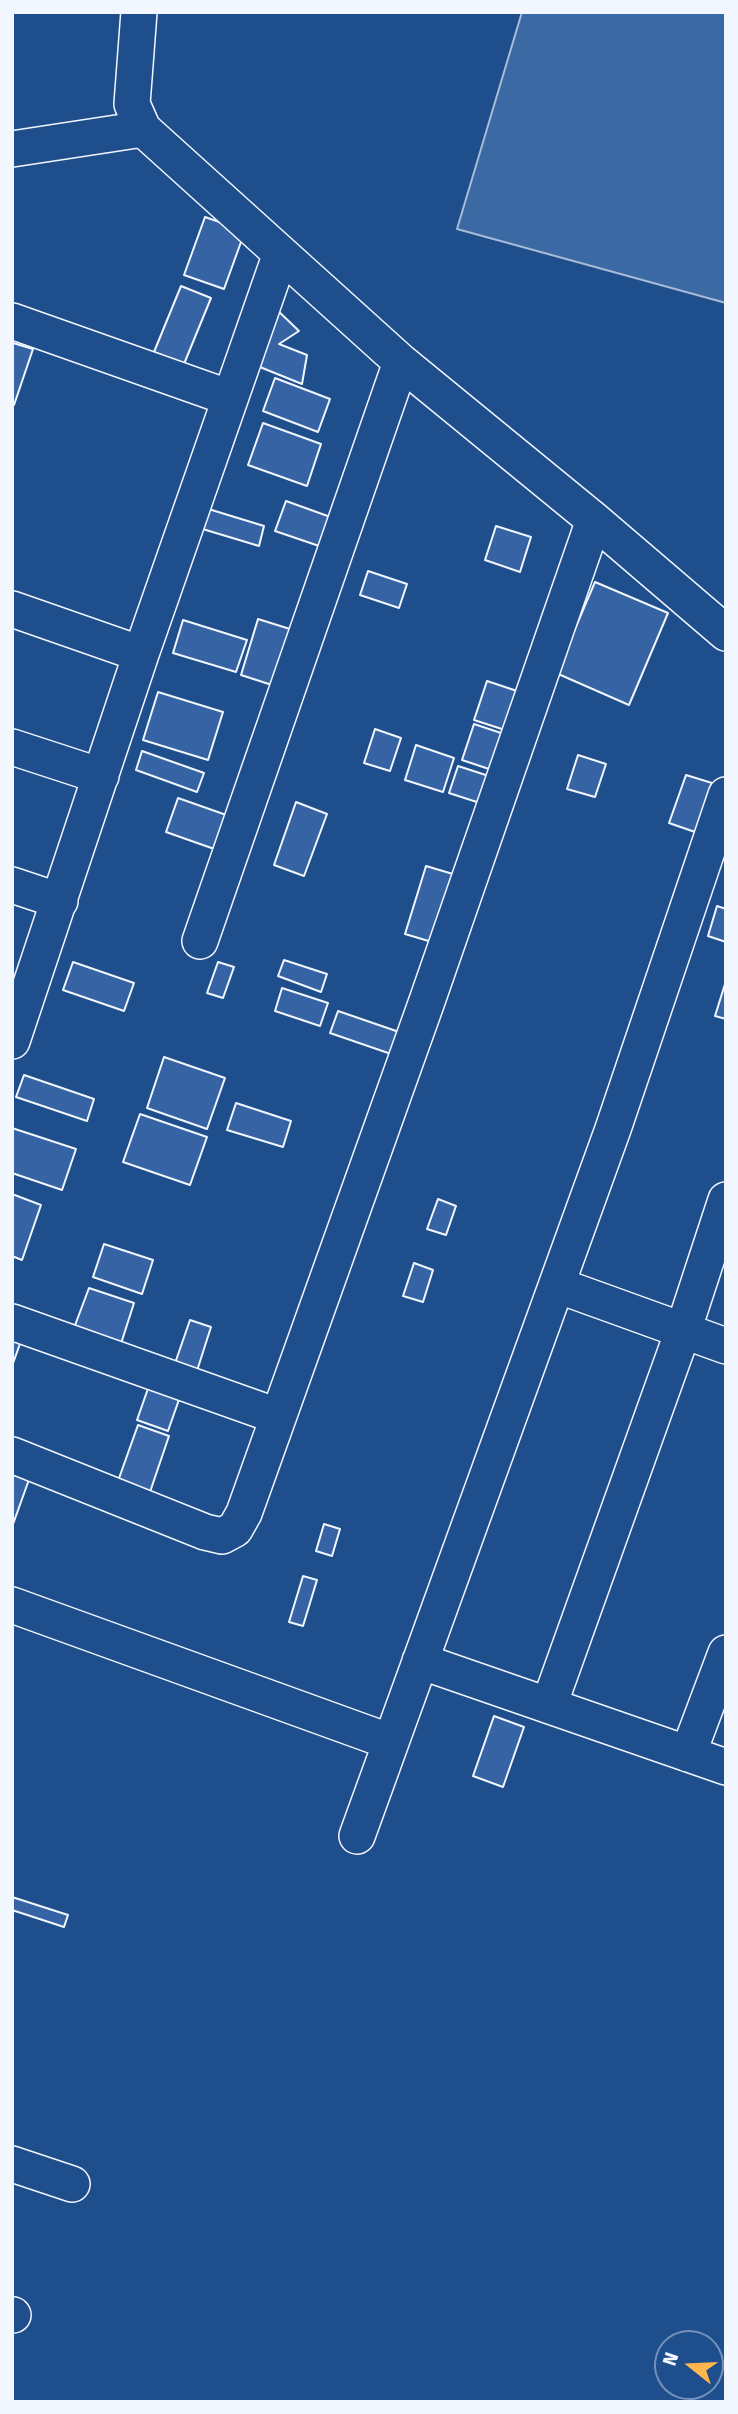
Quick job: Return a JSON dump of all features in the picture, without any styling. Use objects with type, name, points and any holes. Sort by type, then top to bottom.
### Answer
[{"type":"street","points":[[139,19],[138,117],[280,256],[401,362],[594,520],[726,633]]},
{"type":"street","points":[[12,149],[138,117]]},
{"type":"street","points":[[13,1038],[141,654],[280,256]]},
{"type":"street","points":[[12,321],[230,398]]},
{"type":"street","points":[[200,941],[401,362]]},
{"type":"street","points":[[12,1455],[205,1532],[222,1536],[234,1530],[244,1513],[427,1001],[594,520]]},
{"type":"street","points":[[12,609],[141,654]]},
{"type":"street","points":[[12,747],[101,776]]},
{"type":"street","points":[[357,1836],[556,1284],[726,795]]},
{"type":"street","points":[[12,885],[60,901]]},
{"type":"street","points":[[549,1705],[683,1331],[726,1200]]},
{"type":"street","points":[[556,1284],[726,1346]]},
{"type":"street","points":[[12,1322],[277,1416]]},
{"type":"street","points":[[12,1605],[391,1742]]},
{"type":"street","points":[[688,1754],[726,1653]]},
{"type":"street","points":[[420,1661],[726,1767]]},
{"type":"street","points":[[12,2164],[72,2184]]},
{"type":"water","points":[[522,12],[726,12],[726,303],[457,229]]},
{"type":"building","points":[[205,217],[245,231],[224,289],[184,275]]},
{"type":"building","points":[[181,286],[211,298],[184,364],[154,352]]},
{"type":"building","points":[[274,307],[299,331],[279,344],[307,355],[302,384],[250,363]]},
{"type":"building","points":[[13,343],[33,349],[12,405]]},
{"type":"building","points":[[275,378],[330,399],[318,432],[263,411]]},
{"type":"building","points":[[263,423],[321,444],[307,486],[248,465]]},
{"type":"building","points":[[286,501],[336,519],[325,548],[275,531]]},
{"type":"building","points":[[202,507],[264,526],[259,546],[196,527]]},
{"type":"building","points":[[496,526],[531,537],[520,572],[485,560]]},
{"type":"building","points":[[368,571],[407,584],[399,608],[360,595]]},
{"type":"building","points":[[595,582],[668,613],[629,705],[556,673]]},
{"type":"building","points":[[258,619],[290,629],[272,685],[241,675]]},
{"type":"building","points":[[183,620],[247,640],[236,672],[173,653]]},
{"type":"building","points":[[487,681],[520,692],[508,731],[474,720]]},
{"type":"building","points":[[158,692],[223,712],[208,760],[143,740]]},
{"type":"building","points":[[474,724],[504,734],[492,770],[462,760]]},
{"type":"building","points":[[375,729],[401,738],[390,771],[364,763]]},
{"type":"building","points":[[416,745],[454,758],[443,792],[405,780]]},
{"type":"building","points":[[142,751],[204,773],[197,792],[136,770]]},
{"type":"building","points":[[578,755],[606,764],[595,797],[567,789]]},
{"type":"building","points":[[458,766],[492,777],[483,804],[449,793]]},
{"type":"building","points":[[686,775],[712,783],[695,832],[669,823]]},
{"type":"building","points":[[178,798],[232,817],[220,851],[166,832]]},
{"type":"building","points":[[296,802],[327,814],[304,876],[274,865]]},
{"type":"building","points":[[426,866],[463,877],[442,945],[405,934]]},
{"type":"building","points":[[717,906],[726,909],[726,942],[708,936]]},
{"type":"building","points":[[284,960],[327,974],[321,992],[278,976]]},
{"type":"building","points":[[73,962],[134,983],[124,1011],[63,990]]},
{"type":"building","points":[[218,962],[234,967],[223,998],[207,993]]},
{"type":"building","points":[[726,984],[726,1019],[715,1016]]},
{"type":"building","points":[[282,988],[328,1003],[320,1026],[275,1011]]},
{"type":"building","points":[[338,1011],[402,1033],[394,1055],[330,1033]]},
{"type":"building","points":[[164,1057],[225,1078],[207,1129],[147,1108]]},
{"type":"building","points":[[24,1075],[94,1099],[87,1121],[16,1097]]},
{"type":"building","points":[[236,1103],[291,1121],[283,1147],[227,1130]]},
{"type":"building","points":[[140,1114],[207,1137],[190,1185],[123,1162]]},
{"type":"building","points":[[12,1128],[76,1149],[62,1190],[12,1173]]},
{"type":"building","points":[[12,1194],[41,1205],[22,1260],[12,1256]]},
{"type":"building","points":[[438,1199],[456,1206],[446,1235],[427,1229]]},
{"type":"building","points":[[104,1244],[153,1260],[142,1294],[93,1277]]},
{"type":"building","points":[[414,1263],[433,1270],[423,1302],[403,1296]]},
{"type":"building","points":[[89,1288],[134,1303],[118,1353],[71,1336]]},
{"type":"building","points":[[190,1320],[211,1327],[195,1377],[173,1369]]},
{"type":"building","points":[[12,1338],[21,1341],[12,1366]]},
{"type":"building","points":[[151,1380],[182,1391],[168,1431],[137,1420]]},
{"type":"building","points":[[138,1425],[169,1436],[150,1492],[118,1481]]},
{"type":"building","points":[[12,1467],[31,1474],[12,1527]]},
{"type":"building","points":[[324,1524],[340,1529],[332,1556],[316,1551]]},
{"type":"building","points":[[303,1576],[317,1580],[303,1626],[289,1622]]},
{"type":"building","points":[[494,1716],[524,1727],[503,1787],[473,1776]]},
{"type":"building","points":[[12,1897],[68,1915],[64,1927],[12,1910]]}]
